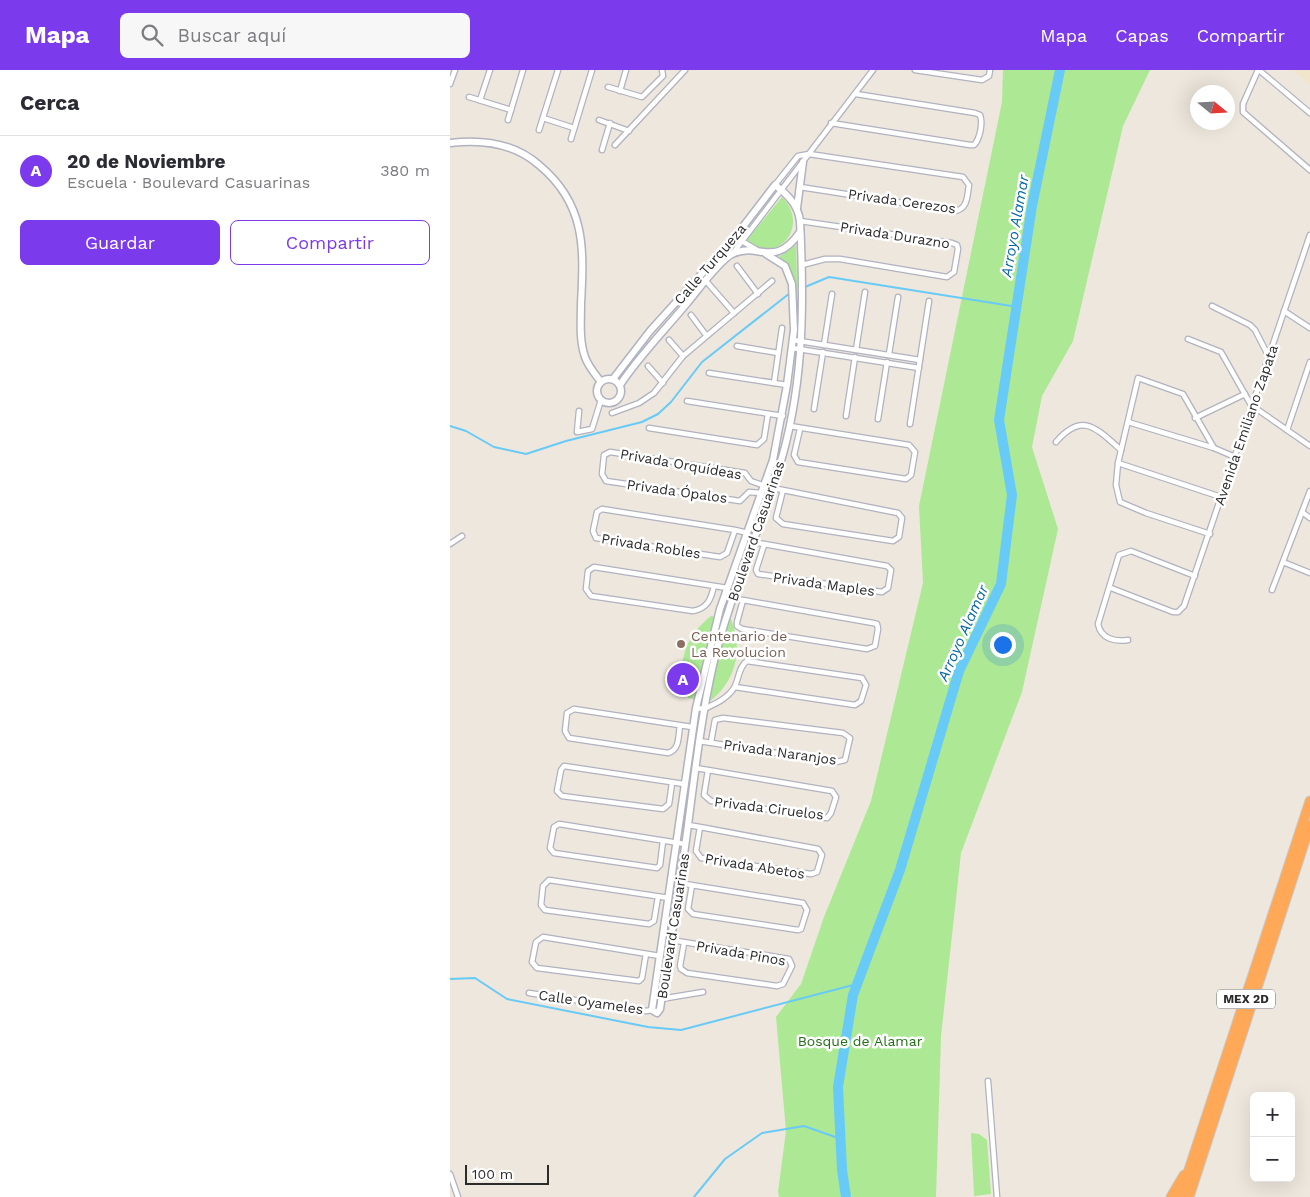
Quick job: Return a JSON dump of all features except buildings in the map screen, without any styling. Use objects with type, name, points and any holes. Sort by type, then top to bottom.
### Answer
[{"type":"highway","name":"MEX 2D","points":[[1180,1197],[1310,800]]},
{"type":"highway","name":"MEX 2D","points":[[1189,1197],[1310,825]]},
{"type":"highway","points":[[1171,1197],[1191,1165]]},
{"type":"street","points":[[450,84],[455,70]]},
{"type":"street","points":[[480,100],[490,70]]},
{"type":"street","points":[[508,120],[523,70]]},
{"type":"street","points":[[539,130],[558,70]]},
{"type":"street","points":[[571,140],[592,70]]},
{"type":"street","points":[[620,91],[626,70]]},
{"type":"street","points":[[608,87],[642,97],[663,76],[662,70]]},
{"type":"street","points":[[615,145],[685,70]]},
{"type":"street","name":"Calle Turqueza","points":[[620,385],[657,337],[732,254],[783,191],[831,123],[856,94],[873,70]]},
{"type":"street","points":[[915,70],[982,80],[989,76],[990,70]]},
{"type":"street","points":[[1310,114],[1258,70],[1242,109],[1246,115],[1310,170]]},
{"type":"street","points":[[654,86],[662,95]]},
{"type":"street","points":[[831,123],[970,145],[978,142],[982,120],[975,113],[856,94]]},
{"type":"street","points":[[469,97],[511,110]]},
{"type":"street","points":[[543,118],[574,128]]},
{"type":"street","points":[[599,120],[629,131]]},
{"type":"street","points":[[602,150],[610,123]]},
{"type":"street","points":[[450,143],[468,141],[506,146],[535,161],[550,174],[562,189],[578,219],[582,240],[581,341],[588,365],[601,382]]},
{"type":"street","name":"Calle Turqueza","points":[[613,379],[650,331],[735,237],[798,156],[809,154]]},
{"type":"street","name":"Privada Cerezos","points":[[800,186],[955,211],[962,210],[965,206],[969,185],[963,177],[809,154]]},
{"type":"street","points":[[797,208],[803,162]]},
{"type":"street","name":"Boulevard Casuarinas","points":[[735,237],[781,263],[789,274],[793,291],[793,340],[788,385],[769,487],[763,493],[712,637],[692,727],[652,1010],[654,1013],[659,1012],[680,883],[699,741],[713,664],[732,599],[753,542],[790,426],[802,340],[800,221],[797,208],[783,191],[775,186]]},
{"type":"street","name":"Privada Durazno","points":[[800,221],[952,243],[957,245],[958,250],[954,272],[946,277],[840,259],[802,265]]},
{"type":"street","points":[[732,254],[750,252],[766,254],[787,246],[800,231]]},
{"type":"street","name":"Avenida Emiliano Zapata","points":[[1111,588],[1178,612],[1184,606],[1310,235]]},
{"type":"street","points":[[737,266],[758,294]]},
{"type":"street","points":[[706,281],[734,313]]},
{"type":"street","points":[[612,413],[639,404],[654,393],[683,356],[772,281]]},
{"type":"street","points":[[856,350],[865,292]]},
{"type":"street","points":[[824,345],[832,294]]},
{"type":"street","points":[[888,354],[898,297]]},
{"type":"street","points":[[910,424],[929,302]]},
{"type":"street","points":[[1212,306],[1250,325],[1255,330],[1269,357]]},
{"type":"street","points":[[1284,310],[1310,328]]},
{"type":"street","points":[[691,315],[706,335]]},
{"type":"street","points":[[794,318],[803,318]]},
{"type":"street","points":[[774,383],[782,328]]},
{"type":"street","points":[[1188,339],[1221,352],[1251,405],[1310,446]]},
{"type":"street","points":[[669,340],[683,356]]},
{"type":"street","points":[[793,340],[920,360]]},
{"type":"street","points":[[738,346],[778,353]]},
{"type":"street","points":[[792,348],[919,368]]},
{"type":"street","points":[[814,409],[823,352]]},
{"type":"street","points":[[846,416],[855,357]]},
{"type":"street","points":[[878,419],[887,362]]},
{"type":"street","points":[[1287,430],[1310,362]]},
{"type":"street","points":[[648,366],[663,383]]},
{"type":"street","points":[[709,373],[788,385]]},
{"type":"street","points":[[1210,534],[1146,513],[1120,502],[1116,485],[1118,463],[1138,378],[1183,394],[1195,418],[1214,448]]},
{"type":"street","points":[[613,379],[620,385],[621,395],[617,401],[610,403],[601,400],[597,391],[601,382],[613,379]]},
{"type":"street","points":[[1195,418],[1245,394]]},
{"type":"street","points":[[579,411],[577,432],[593,429],[597,408],[601,400]]},
{"type":"street","points":[[687,401],[782,416]]},
{"type":"street","points":[[649,428],[757,445],[764,439],[768,414]]},
{"type":"street","points":[[1128,422],[1214,448],[1235,457]]},
{"type":"street","points":[[1056,442],[1074,425],[1082,424],[1092,428],[1121,450]]},
{"type":"street","points":[[790,426],[909,445],[915,452],[910,475],[906,479],[798,462],[794,455],[800,429]]},
{"type":"street","name":"Privada Orquídeas","points":[[603,465],[604,455],[610,452],[745,473],[751,481],[769,487]]},
{"type":"street","points":[[1118,463],[1221,498]]},
{"type":"street","name":"Privada Ópalos","points":[[603,465],[602,474],[606,481],[740,500],[749,492],[763,493]]},
{"type":"street","points":[[769,487],[898,513],[902,518],[899,537],[893,541],[783,524],[776,518],[783,490]]},
{"type":"street","points":[[1272,590],[1310,491]]},
{"type":"street","name":"Privada Robles","points":[[735,530],[727,553],[720,557],[596,538],[593,531],[597,512],[602,509],[735,530],[748,533]]},
{"type":"street","points":[[1302,512],[1310,518]]},
{"type":"street","points":[[450,544],[462,536]]},
{"type":"street","name":"Privada Maples","points":[[753,542],[887,566],[892,570],[888,588],[882,592],[758,574],[756,570],[764,545]]},
{"type":"street","points":[[1128,640],[1112,640],[1099,630],[1098,624],[1111,588],[1115,564],[1119,555],[1131,551],[1195,576]]},
{"type":"street","points":[[1283,562],[1310,573]]},
{"type":"street","points":[[714,586],[707,606],[694,611],[590,596],[586,589],[588,571],[594,567],[728,588]]},
{"type":"street","points":[[732,599],[743,600],[877,624],[875,646],[867,649],[742,630],[737,626],[737,622],[743,600]]},
{"type":"street","points":[[696,708],[704,709],[718,702],[735,687],[743,663],[751,661],[862,678],[866,685],[861,701],[855,705],[735,687]]},
{"type":"street","points":[[680,726],[677,747],[668,753],[569,738],[564,731],[567,713],[574,709],[692,727]]},
{"type":"street","name":"Privada Naranjos","points":[[699,741],[841,762],[847,756],[850,738],[843,733],[723,718],[715,720],[711,742]]},
{"type":"street","points":[[672,783],[669,804],[663,810],[562,796],[557,791],[561,770],[564,766],[684,784]]},
{"type":"street","name":"Privada Ciruelos","points":[[695,768],[708,770],[832,791],[836,797],[832,813],[827,818],[711,801],[704,795],[708,770]]},
{"type":"street","points":[[663,841],[660,865],[657,868],[554,853],[550,848],[554,827],[559,824],[685,844]]},
{"type":"street","name":"Privada Abetos","points":[[688,825],[700,827],[818,849],[822,855],[817,872],[811,874],[701,858],[696,852],[700,827]]},
{"type":"street","points":[[658,897],[654,921],[648,924],[544,910],[541,905],[543,886],[549,880],[669,898]]},
{"type":"street","points":[[680,883],[802,903],[807,910],[801,929],[798,930],[692,914],[688,909],[692,885]]},
{"type":"street","name":"Calle Oyameles","points":[[646,954],[640,981],[536,968],[532,962],[536,942],[543,937],[660,956]]},
{"type":"street","name":"Privada Pinos","points":[[671,940],[790,959],[792,960],[792,966],[783,984],[777,986],[687,973],[681,970],[680,966],[684,943]]},
{"type":"street","points":[[661,1000],[703,992]]},
{"type":"street","name":"Calle Oyameles","points":[[529,993],[646,1011],[652,1010]]},
{"type":"street","points":[[988,1081],[997,1197]]},
{"type":"street","points":[[450,1174],[453,1191],[458,1197]]},
{"type":"shaded area","points":[[1292,70],[1310,70],[1310,85]]},
{"type":"green space","name":"Bosque de Alamar","points":[[1003,70],[1150,70],[1123,126],[1073,341],[1042,396],[1032,447],[1058,529],[1022,692],[961,853],[941,1036],[936,1197],[779,1197],[778,1192],[786,1131],[776,1017],[801,984],[824,917],[871,801],[923,583],[919,506],[1002,102]]},
{"type":"green space","points":[[782,197],[790,208],[793,220],[792,231],[787,240],[779,246],[769,249],[758,248],[746,241]]},
{"type":"green space","points":[[796,245],[798,313],[796,313],[793,279],[787,266],[779,257]]},
{"type":"green space","points":[[711,616],[731,619],[735,631],[737,654],[731,675],[718,694],[709,702],[688,698],[682,675],[682,664],[684,653],[694,633]]},
{"type":"green space","points":[[971,1133],[979,1134],[987,1140],[991,1194],[974,1196]]},
{"type":"waterway","name":"Arroyo Alamar","points":[[846,1197],[842,1170],[838,1087],[853,995],[900,870],[959,671],[1001,584],[1012,495],[999,420],[1032,206],[1060,70]]},
{"type":"waterway","points":[[805,287],[829,277],[1018,307]]},
{"type":"waterway","points":[[450,426],[466,431],[494,447],[526,454],[566,441],[642,422],[658,414],[671,402],[702,362],[790,293]]},
{"type":"waterway","points":[[450,979],[475,978],[507,999],[648,1027],[681,1030],[857,984]]},
{"type":"waterway","points":[[694,1197],[725,1159],[762,1133],[804,1126],[841,1139]]},
{"type":"place","name":"Centenario de La Revolucion","points":[[681,644]]},
{"type":"place","name":"20 de Noviembre","points":[[683,679]]}]
